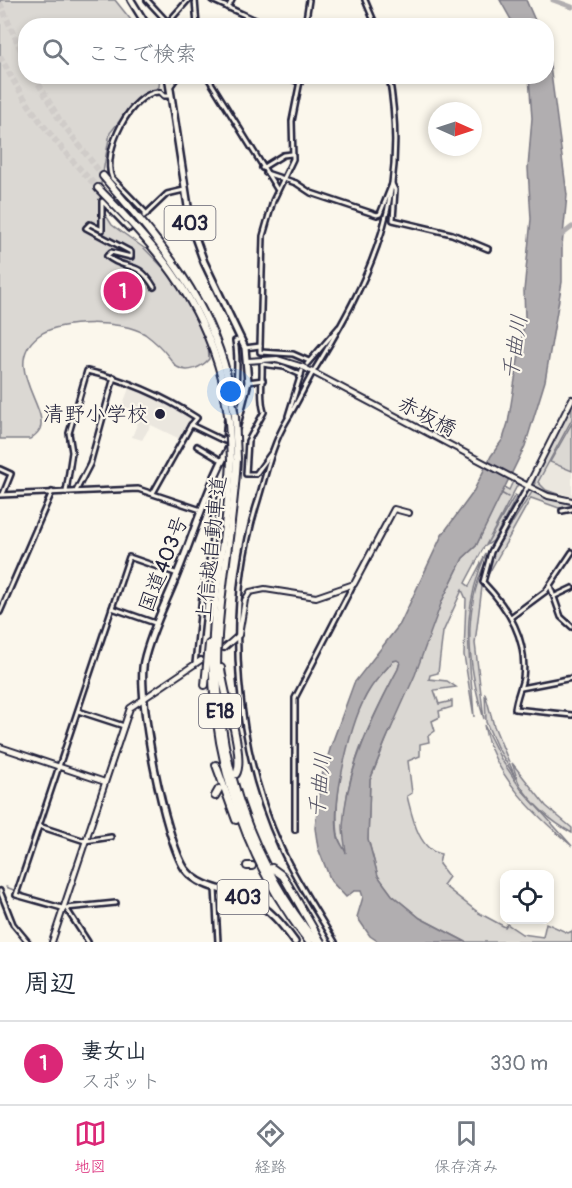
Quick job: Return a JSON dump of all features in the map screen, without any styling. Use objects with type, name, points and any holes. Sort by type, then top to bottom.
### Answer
[{"type":"highway","points":[[131,0],[142,18]]},
{"type":"highway","name":"国道403号","points":[[169,84],[191,226],[201,254],[245,348],[248,382],[246,400],[201,510],[144,661],[144,699],[168,832],[186,870],[198,881],[264,907],[277,917],[296,942]]},
{"type":"highway","name":"上信越自動車道","points":[[103,176],[185,277],[208,318],[225,376],[235,416],[234,459],[220,605],[217,664],[219,706],[234,785],[261,856],[291,908],[316,942]]},
{"type":"highway","name":"上信越自動車道","points":[[98,188],[152,244],[180,282],[202,322],[225,376]]},
{"type":"highway","name":"上信越自動車道","points":[[234,459],[220,566],[212,655],[216,723],[234,801],[266,876],[309,942]]},
{"type":"highway","points":[[205,685],[220,566]]},
{"type":"highway","points":[[220,605],[222,682],[240,756],[236,774]]},
{"type":"highway","points":[[216,765],[238,823],[266,876]]},
{"type":"highway","points":[[215,796],[219,789]]},
{"type":"highway","points":[[272,868],[283,876],[321,942]]},
{"type":"street","points":[[147,0],[164,18]]},
{"type":"street","points":[[170,18],[188,0]]},
{"type":"street","points":[[195,0],[196,18]]},
{"type":"street","points":[[212,0],[249,18]]},
{"type":"street","points":[[228,8],[232,0]]},
{"type":"street","points":[[306,18],[309,0]]},
{"type":"street","points":[[365,0],[373,18]]},
{"type":"street","points":[[212,84],[262,168],[278,189]]},
{"type":"street","points":[[300,84],[292,121],[293,154],[278,189],[263,236],[260,352],[292,354],[308,362],[344,322]]},
{"type":"street","points":[[286,421],[344,322],[377,253],[392,184],[395,124],[390,84]]},
{"type":"street","points":[[171,96],[155,92],[140,102],[121,124],[110,149],[112,178],[146,215],[167,195],[184,190]]},
{"type":"street","points":[[262,168],[283,155],[293,154]]},
{"type":"street","points":[[266,173],[283,178],[311,194],[376,215],[380,214],[392,184]]},
{"type":"street","points":[[392,184],[395,190],[393,220],[453,234],[488,249]]},
{"type":"street","points":[[129,229],[102,201],[100,216],[102,230],[90,225],[86,228],[131,252],[131,257],[111,252],[107,256],[137,267],[148,277],[154,287]]},
{"type":"street","points":[[229,441],[225,419],[237,409],[235,391],[238,355],[235,341],[241,339]]},
{"type":"street","points":[[245,348],[260,346]]},
{"type":"street","name":"赤坂橋","points":[[247,360],[277,358],[315,373],[548,496],[572,501]]},
{"type":"street","points":[[276,444],[256,474],[246,474],[248,441],[264,412],[259,400],[263,380],[262,364],[284,367],[302,373],[276,444],[244,553],[238,596],[237,639],[249,738],[271,823],[297,880],[335,942]]},
{"type":"street","points":[[66,492],[72,452],[69,433],[87,371],[114,377],[172,402],[197,418],[153,493]]},
{"type":"street","points":[[76,491],[90,464],[114,377]]},
{"type":"street","points":[[248,382],[263,380]]},
{"type":"street","points":[[572,399],[490,552],[483,578],[483,582],[511,618],[523,646],[521,688],[515,709],[572,715]]},
{"type":"street","points":[[191,425],[229,441],[248,441]]},
{"type":"street","points":[[197,446],[222,461]]},
{"type":"street","points":[[0,469],[11,474],[2,494],[129,489],[153,493],[201,510]]},
{"type":"street","points":[[195,664],[202,596],[211,551],[216,477]]},
{"type":"street","points":[[0,612],[52,492]]},
{"type":"street","points":[[562,511],[572,508]]},
{"type":"street","points":[[295,830],[296,698],[394,509],[409,513]]},
{"type":"street","points":[[511,618],[550,586],[572,552]]},
{"type":"street","points":[[116,903],[64,907],[16,895],[129,556],[178,574]]},
{"type":"street","points":[[224,648],[237,639],[245,600],[250,592],[265,590],[316,597],[354,584]]},
{"type":"street","points":[[550,586],[561,617],[572,627]]},
{"type":"street","points":[[555,596],[572,588]]},
{"type":"street","points":[[112,608],[157,624]]},
{"type":"street","points":[[53,942],[130,708],[201,660]]},
{"type":"street","points":[[521,688],[572,678]]},
{"type":"street","points":[[78,711],[124,726]]},
{"type":"street","points":[[0,747],[105,782]]},
{"type":"street","points":[[39,826],[85,841],[111,837]]},
{"type":"street","points":[[0,886],[13,924],[28,942]]},
{"type":"street","points":[[215,888],[218,942]]},
{"type":"street","points":[[64,907],[87,940],[82,942]]},
{"type":"street","points":[[0,910],[6,909]]},
{"type":"shaded area","points":[[0,0],[115,0],[129,18],[18,18],[18,84],[159,84],[159,87],[132,105],[110,133],[100,189],[101,208],[112,225],[144,248],[174,279],[199,322],[208,344],[209,359],[199,367],[190,370],[181,369],[145,334],[122,326],[92,323],[48,330],[38,336],[28,347],[24,360],[28,386],[41,420],[40,429],[30,439],[0,439]]},
{"type":"shaded area","points":[[500,0],[526,0],[534,18],[510,18]]},
{"type":"shaded area","points":[[530,84],[552,84],[567,195],[562,246],[562,282],[545,381],[525,446],[476,546],[463,558],[442,601],[415,675],[370,780],[368,839],[378,876],[392,895],[420,918],[466,942],[379,942],[370,936],[357,917],[363,897],[361,891],[354,891],[346,897],[331,881],[318,848],[315,828],[321,779],[354,683],[400,624],[442,535],[472,494],[491,456],[503,439],[508,423],[525,317],[524,291],[531,219],[528,168],[532,118]],"holes":[[[393,661],[400,662],[362,744],[349,785],[343,826],[346,853],[339,839],[337,822],[337,804],[344,761],[356,720],[370,689]]]},
{"type":"shaded area","name":"清野小学校","points":[[130,386],[171,402],[195,418],[182,440],[151,425],[142,440],[132,437],[140,417],[121,409]]},
{"type":"shaded area","points":[[572,406],[572,419],[538,482],[546,490],[572,499],[535,488],[535,479],[542,458]]},
{"type":"shaded area","points":[[572,418],[572,496],[547,490],[539,481]]},
{"type":"shaded area","points":[[572,423],[572,471],[550,462]]},
{"type":"shaded area","points":[[513,481],[518,484],[486,545],[515,495],[517,496],[493,541],[484,547],[465,583],[469,586],[486,553],[472,596],[469,616],[468,635],[474,717],[464,655],[466,599],[462,590],[443,632],[438,673],[430,675],[429,679],[447,681],[456,687],[434,690],[439,704],[452,701],[452,707],[439,711],[440,717],[432,721],[435,731],[428,736],[429,742],[420,744],[420,756],[408,761],[412,793],[407,796],[421,839],[433,851],[441,854],[439,864],[449,877],[443,885],[479,913],[505,927],[507,924],[522,934],[543,937],[546,924],[548,924],[568,933],[572,931],[572,942],[466,942],[420,918],[392,895],[378,876],[368,839],[370,780],[442,601],[463,558],[476,546],[504,487],[509,490]]},
{"type":"shaded area","points":[[532,492],[572,503],[572,507],[559,508],[531,498],[484,582],[493,553]]},
{"type":"shaded area","points":[[485,563],[475,643],[484,719],[471,660],[470,621],[478,582]]},
{"type":"shaded area","points":[[393,661],[400,662],[398,669],[365,735],[356,759],[345,808],[344,832],[347,856],[339,838],[337,818],[340,780],[349,740],[361,704],[369,690]]},
{"type":"shaded area","points":[[485,693],[494,726],[516,779],[497,747],[486,722]]},
{"type":"shaded area","points":[[484,725],[501,759],[521,789],[572,846],[517,793],[496,760]]},
{"type":"shaded area","points":[[512,763],[546,806],[572,828],[572,833],[557,824],[531,799],[519,783]]},
{"type":"waterway","points":[[553,0],[572,7]]},
{"type":"waterway","points":[[559,237],[572,227]]},
{"type":"waterway","points":[[501,493],[508,497]]},
{"type":"waterway","points":[[6,887],[29,896]]},
{"type":"tunnel","points":[[0,3],[18,44]]},
{"type":"tunnel","points":[[0,56],[44,126],[98,188]]},
{"type":"tunnel","points":[[39,84],[59,119],[103,176]]},
{"type":"place","name":"妻女山","points":[[123,291]]},
{"type":"place","name":"清野小学校","points":[[160,414]]},
{"type":"water label","name":"千曲川","points":[[514,347]]},
{"type":"water label","name":"千曲川","points":[[319,785]]}]
